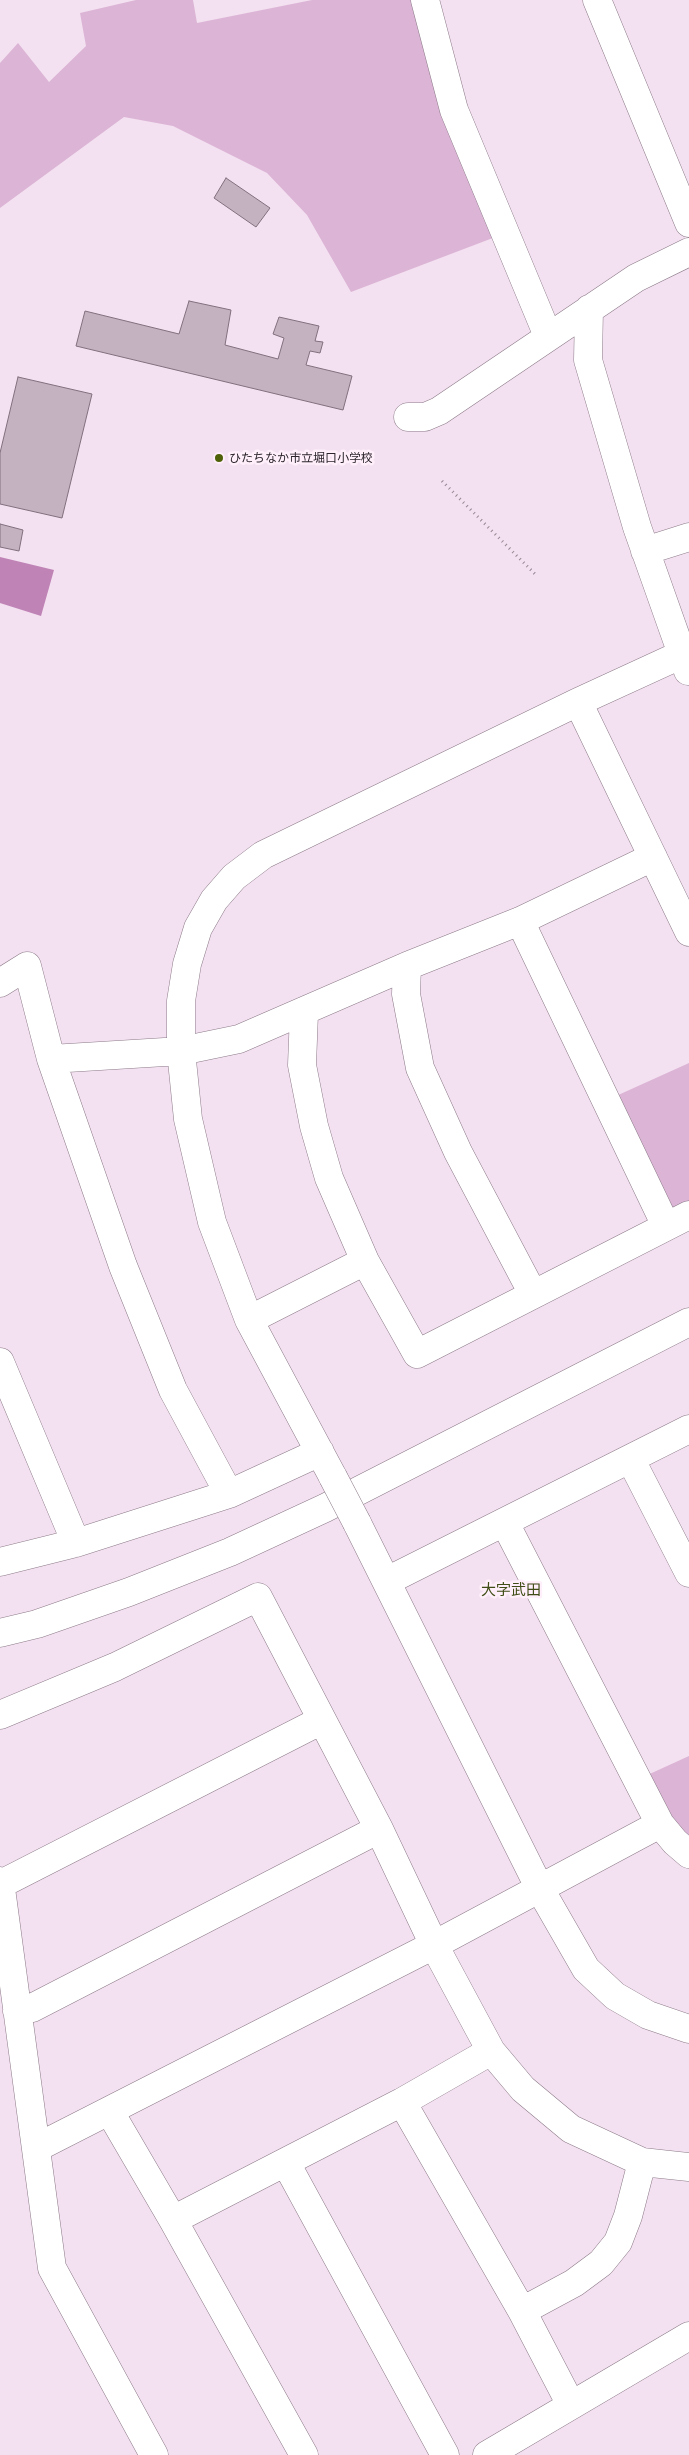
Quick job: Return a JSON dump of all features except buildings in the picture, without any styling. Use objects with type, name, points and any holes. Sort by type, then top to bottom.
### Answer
[{"type":"street","points":[[424,0],[454,110],[548,336]]},
{"type":"street","points":[[597,0],[689,223]]},
{"type":"street","points":[[408,417],[424,417],[440,411],[636,278],[689,252]]},
{"type":"street","points":[[588,309],[588,360],[645,551],[687,659],[578,702],[263,855],[234,877],[214,900],[198,928],[190,955],[181,1001],[180,1051],[188,1119],[212,1222],[249,1320],[387,1581],[540,1889],[586,1968],[614,1996],[648,2015],[689,2029]]},
{"type":"street","points":[[645,551],[689,537]]},
{"type":"street","points":[[578,702],[689,932]]},
{"type":"street","points":[[51,1059],[180,1051],[239,1039],[304,1013],[408,966],[520,921],[653,858]]},
{"type":"street","points":[[304,1013],[302,1065],[314,1126],[329,1178],[365,1261],[417,1354],[678,1221],[520,921]]},
{"type":"street","points":[[0,984],[27,966],[51,1059],[123,1266],[173,1390],[229,1494]]},
{"type":"street","points":[[408,966],[406,994],[420,1068],[458,1152],[534,1294]]},
{"type":"street","points":[[249,1320],[365,1261]]},
{"type":"street","points":[[0,1633],[37,1624],[129,1592],[230,1552],[325,1508],[689,1322]]},
{"type":"street","points":[[0,1362],[76,1543]]},
{"type":"street","points":[[387,1581],[631,1460],[689,1429]]},
{"type":"street","points":[[0,1562],[76,1543],[229,1494],[320,1452]]},
{"type":"street","points":[[631,1460],[689,1572]]},
{"type":"street","points":[[505,1523],[660,1824],[675,1842],[689,1854]]},
{"type":"street","points":[[0,1715],[115,1667],[258,1597],[379,1829],[434,1945],[491,2051],[523,2089],[571,2129],[642,2162],[689,2167]]},
{"type":"street","points":[[154,2455],[52,2268],[0,1883],[322,1720]]},
{"type":"street","points":[[36,2148],[110,2112],[434,1945],[660,1824]]},
{"type":"street","points":[[17,2011],[32,2008],[379,1829]]},
{"type":"street","points":[[173,2220],[402,2102],[491,2051]]},
{"type":"street","points":[[402,2102],[522,2311],[571,2405]]},
{"type":"street","points":[[110,2112],[173,2220],[304,2455]]},
{"type":"street","points":[[522,2311],[574,2283],[601,2263],[618,2242],[628,2216],[642,2162]]},
{"type":"street","points":[[286,2163],[445,2455]]},
{"type":"street","points":[[486,2455],[689,2336]]},
{"type":"path","points":[[442,482],[534,574]]},
{"type":"shaded area","points":[[136,0],[193,0],[197,23],[312,0],[419,0],[498,236],[351,292],[307,215],[267,173],[173,126],[124,117],[0,208],[0,63],[18,43],[49,82],[86,46],[80,13]]},
{"type":"shaded area","points":[[0,557],[54,570],[41,616],[0,603]]},
{"type":"shaded area","points":[[689,1063],[689,1207],[677,1213],[667,1207],[616,1096]]},
{"type":"shaded area","points":[[689,1756],[689,1837],[665,1815],[643,1777]]},
{"type":"place","name":"ひたちなか市立堀口小学校","points":[[219,458]]},
{"type":"district","name":"大字武田","points":[[511,1590]]}]
